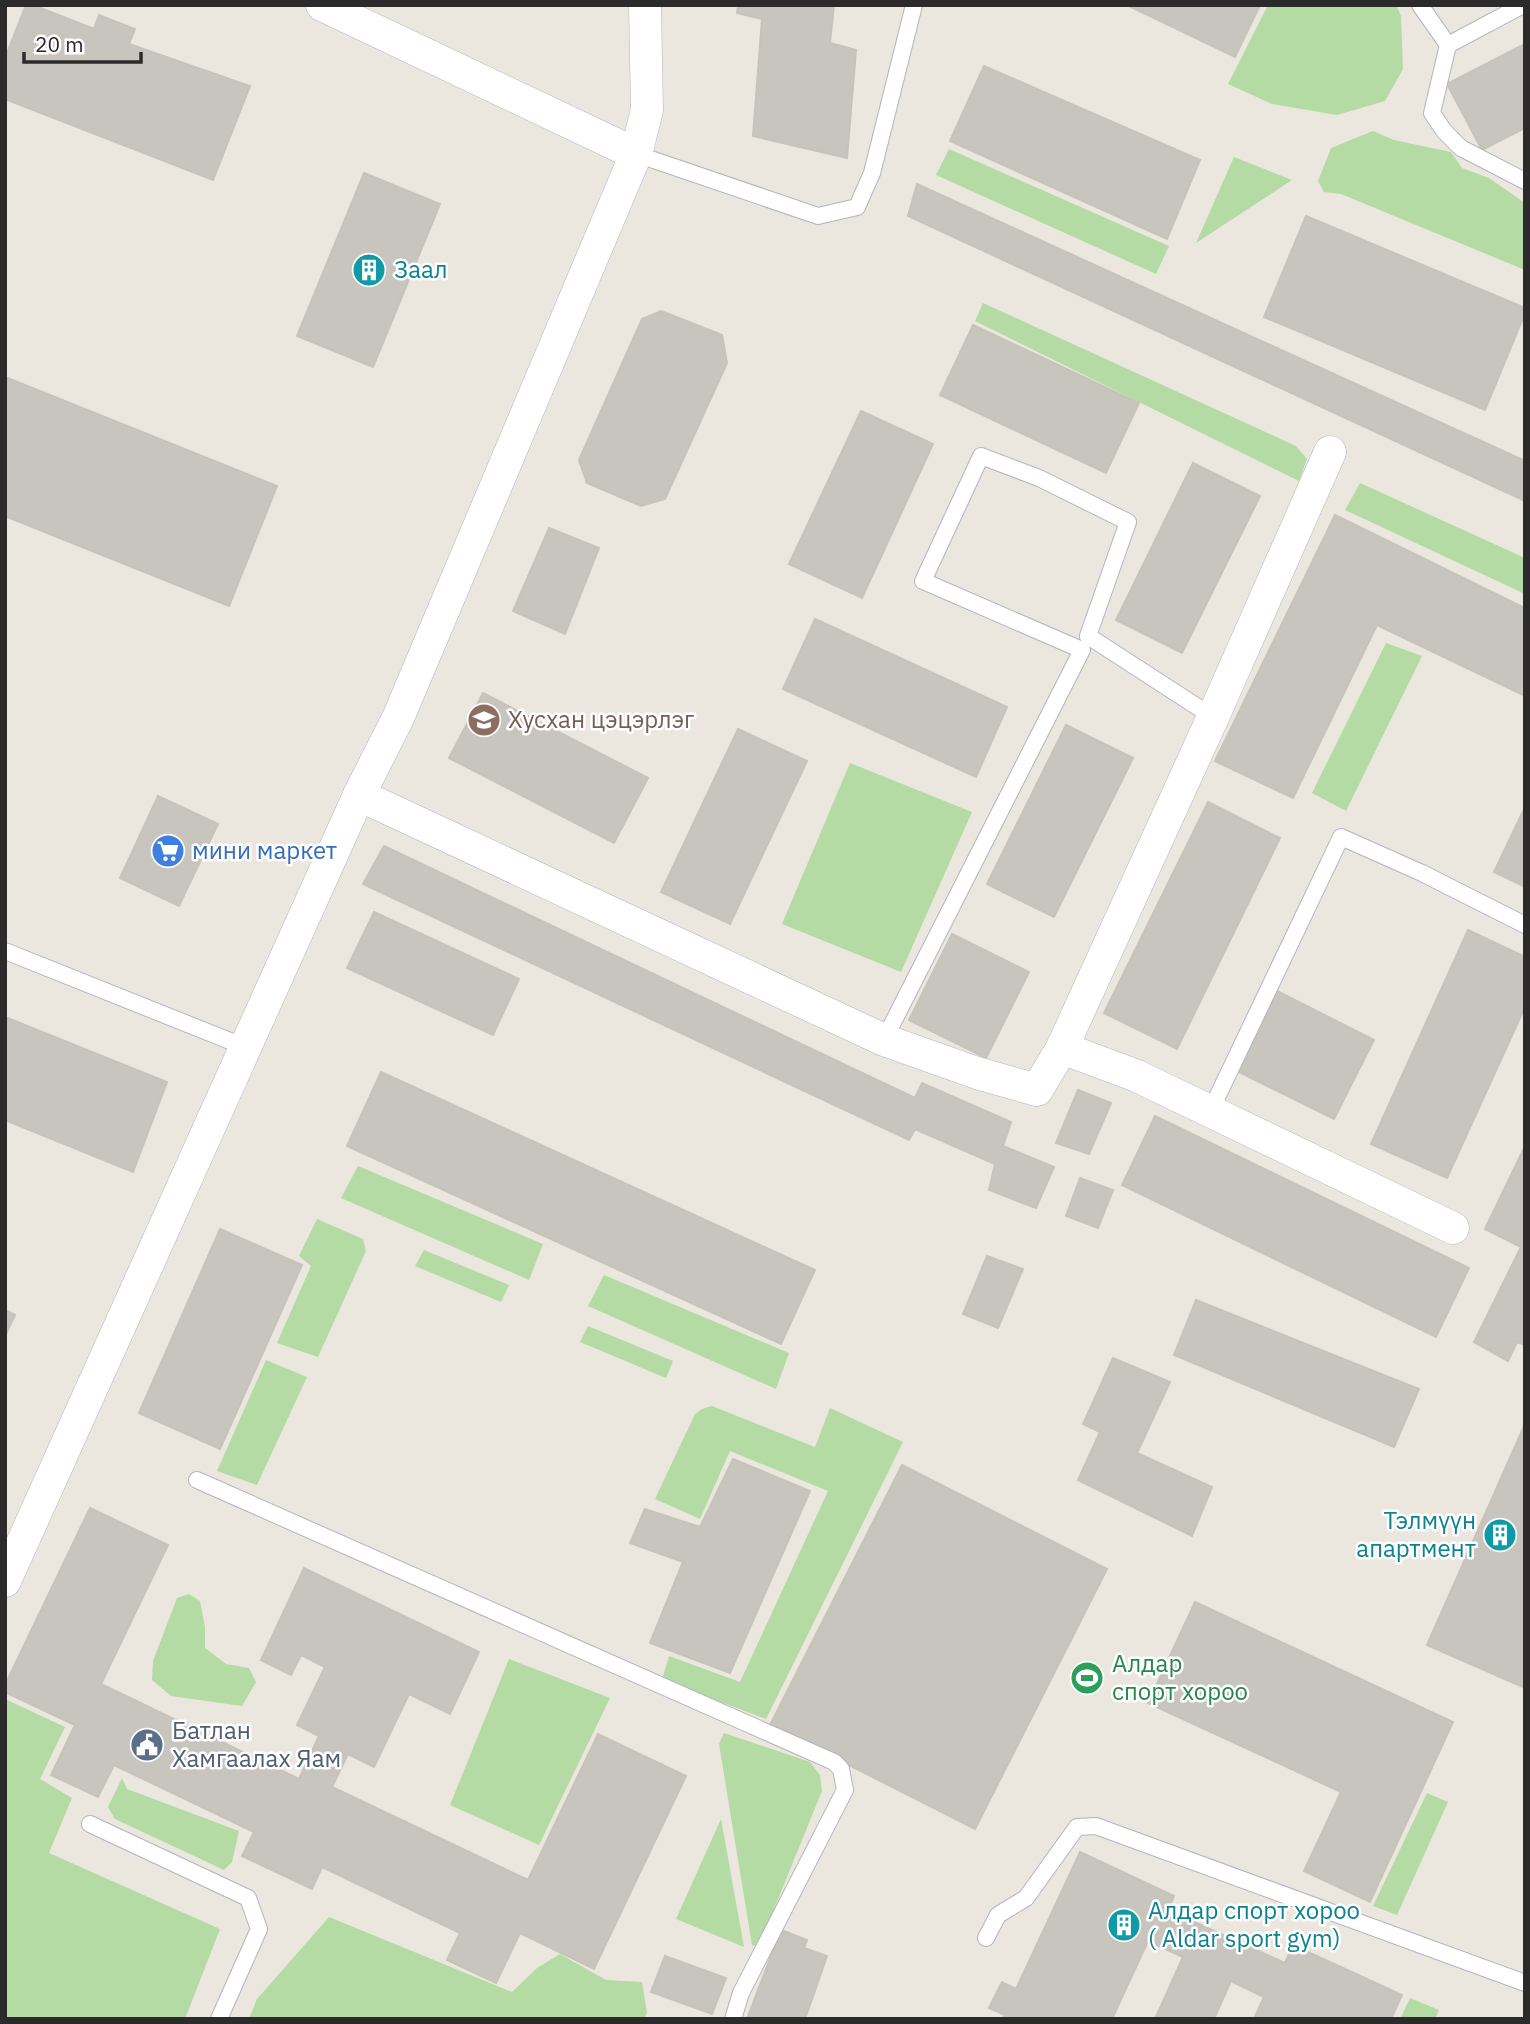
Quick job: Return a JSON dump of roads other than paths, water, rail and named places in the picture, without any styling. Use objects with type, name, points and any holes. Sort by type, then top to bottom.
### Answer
[{"type":"street","points":[[322,5],[636,154]]},
{"type":"street","points":[[5,1581],[359,795],[398,718],[636,154],[647,110],[645,5]]},
{"type":"street","points":[[359,795],[884,1040],[976,1073],[1037,1090],[1062,1048],[1331,452]]},
{"type":"street","points":[[1062,1048],[1136,1076],[1453,1228]]},
{"type":"lane","points":[[636,154],[818,216],[857,207],[872,173],[914,5]]},
{"type":"lane","points":[[1420,5],[1448,45],[1432,113],[1444,131],[1461,148],[1525,181]]},
{"type":"lane","points":[[1448,45],[1523,5]]},
{"type":"lane","points":[[884,1040],[1082,650],[923,581],[981,456],[1039,478],[1128,522],[1088,636],[1213,718]]},
{"type":"lane","points":[[1210,1112],[1341,837],[1422,873],[1525,925]]},
{"type":"lane","points":[[5,951],[245,1047]]},
{"type":"lane","points":[[197,1480],[834,1762],[841,1769],[845,1790],[741,1993],[733,2019]]},
{"type":"lane","points":[[90,1825],[248,1898],[259,1929],[219,2019]]},
{"type":"lane","points":[[986,1938],[998,1915],[1026,1898],[1077,1827],[1096,1826],[1525,1983]]},
{"type":"place","name":"Заал","points":[[369,270]]},
{"type":"place","name":"Хусхан цэцэрлэг","points":[[484,720]]},
{"type":"place","name":"мини маркет","points":[[168,851]]},
{"type":"place","name":"Тэлмүүн апартмент","points":[[1500,1535]]},
{"type":"place","name":"Алдар спорт хороо","points":[[1087,1678]]},
{"type":"place","name":"Батлан Хамгаалах Яам","points":[[147,1745]]},
{"type":"place","name":"Алдар спорт хороо ( Aldar sport gym)","points":[[1124,1925]]}]
